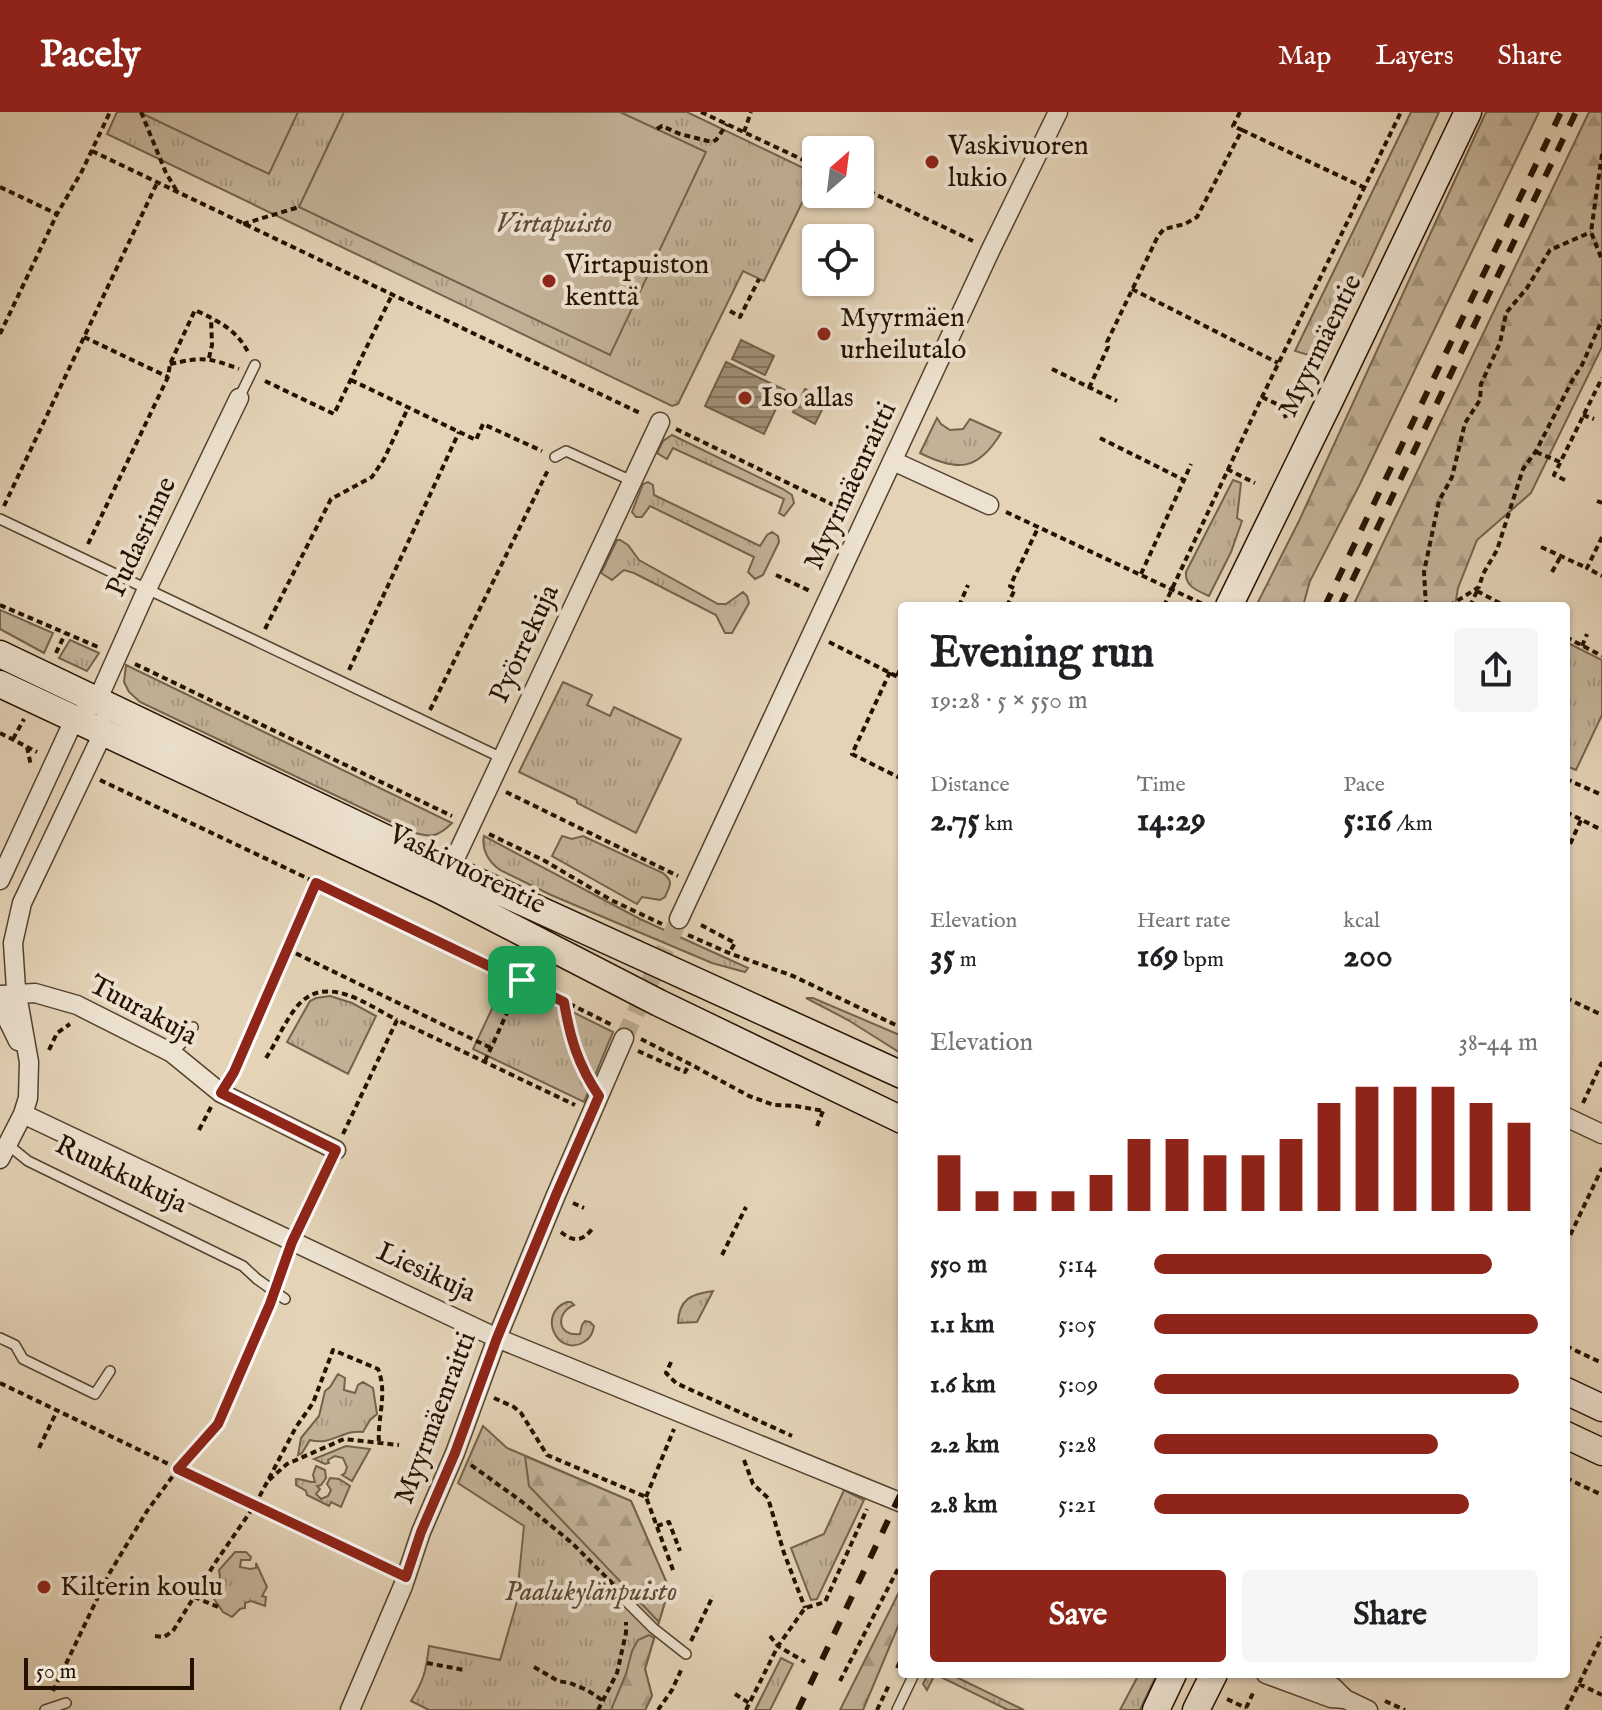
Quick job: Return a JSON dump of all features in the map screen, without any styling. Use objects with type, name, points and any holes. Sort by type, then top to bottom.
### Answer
[{"type":"main road","name":"Myyrmäentie","points":[[1231,602],[1468,112]]},
{"type":"main road","name":"Vaskivuorentie","points":[[0,654],[445,879],[659,1003],[898,1118]]},
{"type":"main road","name":"Vaskivuorentie","points":[[0,684],[103,733],[898,1073]]},
{"type":"main road","points":[[1570,1393],[1602,1408]]},
{"type":"main road","points":[[1570,1437],[1602,1452]]},
{"type":"main road","points":[[1156,1710],[1171,1678]]},
{"type":"main road","points":[[1196,1710],[1212,1678]]},
{"type":"street","name":"Myyrmäenraitti","points":[[679,919],[690,882],[813,633],[1058,112]]},
{"type":"street","name":"Pudasrinne","points":[[97,701],[239,398]]},
{"type":"street","name":"Pyörrekuja","points":[[445,879],[660,422]]},
{"type":"street","points":[[893,461],[989,505]]},
{"type":"street","points":[[0,880],[74,720],[97,701],[103,733]]},
{"type":"street","name":"Ruukkukuja","points":[[4,1152],[28,1098],[29,1062],[8,995],[13,943],[22,903],[103,733]]},
{"type":"street","name":"Tuurakuja","points":[[8,995],[35,993],[77,1005],[172,1053],[221,1093],[336,1150]]},
{"type":"street","name":"Ruukkukuja","points":[[0,1004],[29,1062]]},
{"type":"street","name":"Myyrmäenraitti","points":[[350,1710],[455,1453],[497,1338],[627,1035]]},
{"type":"street","name":"Liesikuja","points":[[23,1114],[497,1338],[898,1501]]},
{"type":"street","points":[[1570,1119],[1602,1134]]},
{"type":"street","points":[[1277,1678],[1331,1698],[1345,1699]]},
{"type":"street","points":[[1317,1678],[1345,1699],[1368,1710]]},
{"type":"lane","points":[[239,398],[253,370]]},
{"type":"lane","points":[[555,457],[566,451],[632,481]]},
{"type":"lane","points":[[0,516],[502,758]]},
{"type":"lane","points":[[172,1053],[193,1027]]},
{"type":"lane","name":"Ruukkukuja","points":[[4,1152],[243,1266],[285,1299]]},
{"type":"lane","points":[[0,1338],[15,1345],[23,1359],[95,1394],[110,1371]]},
{"type":"lane","points":[[626,1601],[686,1654]]},
{"type":"lane","points":[[897,1710],[912,1678]]},
{"type":"lane","points":[[45,1710],[66,1703]]},
{"type":"path","points":[[0,334],[110,112]]},
{"type":"path","points":[[141,112],[166,173],[179,194]]},
{"type":"path","points":[[701,112],[802,159]]},
{"type":"path","points":[[744,132],[751,112]]},
{"type":"path","points":[[1240,112],[1233,126],[1364,187]]},
{"type":"path","points":[[1166,602],[1227,469],[1401,112]]},
{"type":"path","points":[[657,129],[662,126],[712,142],[727,124]]},
{"type":"path","points":[[1089,388],[1108,347],[1107,342],[1158,236],[1164,229],[1185,224],[1197,217],[1242,130]]},
{"type":"path","points":[[92,151],[866,520]]},
{"type":"path","points":[[1602,154],[1591,232],[1602,260]]},
{"type":"path","points":[[0,516],[157,183]]},
{"type":"path","points":[[0,187],[57,214]]},
{"type":"path","points":[[874,194],[991,249]]},
{"type":"path","points":[[243,224],[299,207]]},
{"type":"path","points":[[1426,602],[1424,572],[1439,501],[1452,477],[1465,423],[1480,400],[1481,384],[1500,343],[1506,313],[1527,288],[1550,250],[1591,232]]},
{"type":"path","points":[[23,269],[30,273]]},
{"type":"path","points":[[730,311],[740,317],[759,279]]},
{"type":"path","points":[[1132,289],[1278,363]]},
{"type":"path","points":[[170,364],[193,358],[209,358],[235,368],[253,370],[334,414],[392,295]]},
{"type":"path","points":[[82,557],[168,377],[170,364],[195,310],[230,328],[244,344],[253,370]]},
{"type":"path","points":[[209,358],[211,318]]},
{"type":"path","points":[[1472,602],[1497,550],[1523,469],[1536,451],[1582,365],[1602,320]]},
{"type":"path","points":[[84,337],[168,377]]},
{"type":"path","points":[[1052,369],[1117,401]]},
{"type":"path","points":[[1565,480],[1554,475],[1602,378]]},
{"type":"path","points":[[351,380],[476,440],[483,424],[555,457],[425,721]]},
{"type":"path","points":[[1262,397],[1281,406],[1286,418]]},
{"type":"path","points":[[259,642],[331,499],[372,477],[408,408]]},
{"type":"path","points":[[1583,415],[1594,419]]},
{"type":"path","points":[[343,682],[459,432]]},
{"type":"path","points":[[1100,438],[1184,480]]},
{"type":"path","points":[[1536,451],[1560,462]]},
{"type":"path","points":[[1141,574],[1191,464]]},
{"type":"path","points":[[1227,469],[1255,483]]},
{"type":"path","points":[[989,505],[1199,602]]},
{"type":"path","points":[[1009,602],[1015,589],[1010,586],[1038,527]]},
{"type":"path","points":[[1587,568],[1602,537]]},
{"type":"path","points":[[1541,547],[1602,576]]},
{"type":"path","points":[[1552,572],[1561,556]]},
{"type":"path","points":[[776,575],[828,600]]},
{"type":"path","points":[[961,602],[968,585]]},
{"type":"path","points":[[1456,602],[1478,589]]},
{"type":"path","points":[[1478,589],[1499,602]]},
{"type":"path","points":[[813,633],[898,676]]},
{"type":"path","points":[[1582,646],[1587,634]]},
{"type":"path","points":[[1570,639],[1602,656]]},
{"type":"path","points":[[890,672],[852,754],[898,777]]},
{"type":"path","points":[[0,733],[56,760]]},
{"type":"path","points":[[85,773],[522,980],[749,1096],[774,1105],[823,1111],[817,1126]]},
{"type":"path","points":[[1570,780],[1601,792]]},
{"type":"path","points":[[490,784],[690,882]]},
{"type":"path","points":[[1570,814],[1602,830]]},
{"type":"path","points":[[1570,844],[1581,820]]},
{"type":"path","points":[[199,1130],[234,1072],[316,883]]},
{"type":"path","points":[[701,925],[735,943],[729,953]]},
{"type":"path","points":[[287,949],[491,1048]]},
{"type":"path","points":[[752,968],[755,961]]},
{"type":"path","points":[[485,1061],[522,980]]},
{"type":"path","points":[[804,993],[809,983]]},
{"type":"path","points":[[266,1058],[294,1009],[306,997],[324,991],[339,992],[485,1061],[596,1104]]},
{"type":"path","points":[[1570,1000],[1602,1015]]},
{"type":"path","points":[[564,1002],[571,1041],[596,1104]]},
{"type":"path","points":[[49,1699],[109,1574],[147,1511],[178,1469],[218,1424],[292,1242],[397,1020]]},
{"type":"path","points":[[643,1053],[685,1072],[690,1064]]},
{"type":"path","points":[[1570,1236],[1602,1168]]},
{"type":"path","points":[[575,1204],[584,1208]]},
{"type":"path","points":[[722,1255],[746,1207]]},
{"type":"path","points":[[545,1223],[574,1240],[581,1239],[592,1229]]},
{"type":"path","points":[[1570,1348],[1602,1363]]},
{"type":"path","points":[[155,1636],[162,1640],[173,1631],[255,1505],[296,1427],[313,1403],[333,1350],[378,1369],[382,1377],[382,1407],[377,1425],[379,1443]]},
{"type":"path","points":[[671,1362],[666,1373],[676,1383],[792,1436]]},
{"type":"path","points":[[0,1383],[406,1577]]},
{"type":"path","points":[[494,1398],[521,1413],[547,1455],[646,1497]]},
{"type":"path","points":[[39,1448],[57,1411]]},
{"type":"path","points":[[673,1570],[646,1497],[676,1426]]},
{"type":"path","points":[[267,1482],[287,1464],[344,1439],[399,1445]]},
{"type":"path","points":[[455,1453],[572,1543],[626,1601],[626,1633],[620,1662],[598,1710]]},
{"type":"path","points":[[742,1453],[753,1484],[768,1498],[805,1608]]},
{"type":"path","points":[[1570,1480],[1602,1495]]},
{"type":"path","points":[[746,1710],[778,1646],[805,1608],[825,1602],[875,1491]]},
{"type":"path","points":[[657,1526],[669,1522],[680,1551]]},
{"type":"path","points":[[840,1681],[898,1569]]},
{"type":"path","points":[[194,1597],[221,1608]]},
{"type":"path","points":[[770,1636],[778,1646],[805,1662]]},
{"type":"path","points":[[1566,1710],[1602,1637]]},
{"type":"path","points":[[427,1663],[464,1670]]},
{"type":"path","points":[[534,1667],[558,1681],[587,1690],[602,1700]]},
{"type":"path","points":[[1579,1684],[1602,1695]]},
{"type":"path","points":[[735,1694],[749,1703]]},
{"type":"green space","name":"Virtapuisto","points":[[117,112],[687,112],[802,167],[802,203],[764,281],[743,271],[678,404],[672,406],[107,134]]},
{"type":"green space","points":[[139,112],[298,112],[269,174]]},
{"type":"green space","name":"Virtapuiston kenttä","points":[[344,112],[620,112],[706,152],[610,355],[299,207]]},
{"type":"green space","points":[[1411,112],[1439,112],[1331,345],[1315,357],[1295,351]]},
{"type":"green space","points":[[1486,112],[1539,112],[1310,581],[1304,602],[1258,602],[1299,521]]},
{"type":"green space","points":[[1589,112],[1602,112],[1602,347],[1531,493],[1477,540],[1456,602],[1355,602]]},
{"type":"green space","points":[[937,418],[950,430],[963,429],[970,419],[1001,433],[984,455],[975,461],[956,465],[945,463],[920,453]]},
{"type":"green space","points":[[672,435],[783,489],[792,495],[794,503],[784,516],[779,513],[784,499],[673,448],[667,459],[657,453],[663,441]]},
{"type":"green space","points":[[1233,480],[1241,483],[1237,518],[1242,521],[1231,552],[1209,596],[1190,585],[1186,572]]},
{"type":"green space","points":[[648,482],[653,485],[654,495],[760,546],[772,532],[778,536],[779,542],[763,575],[755,579],[748,572],[754,557],[650,506],[642,517],[636,517],[632,512],[643,484]]},
{"type":"green space","points":[[617,540],[628,545],[639,560],[718,604],[726,604],[743,592],[749,603],[732,633],[725,633],[716,615],[634,573],[624,570],[612,580],[601,573]]},
{"type":"green space","points":[[0,610],[53,633],[44,653],[0,629]]},
{"type":"green space","points":[[70,640],[99,653],[87,671],[59,658]]},
{"type":"green space","points":[[1570,644],[1602,660],[1602,715],[1576,770],[1570,768]]},
{"type":"green space","points":[[126,665],[452,823],[434,835],[412,832],[140,702],[124,682]]},
{"type":"green space","points":[[563,682],[592,695],[587,705],[610,716],[614,707],[681,739],[636,833],[519,772]]},
{"type":"green space","points":[[484,836],[640,919],[748,968],[745,972],[712,963],[551,895],[500,870],[487,855]]},
{"type":"green space","points":[[562,836],[572,839],[583,836],[663,873],[670,884],[665,897],[660,900],[642,897],[637,904],[552,856]]},
{"type":"green space","points":[[506,979],[613,1032],[584,1102],[473,1049]]},
{"type":"green space","points":[[330,996],[376,1016],[348,1074],[287,1042],[310,1001]]},
{"type":"green space","points":[[806,998],[813,998],[898,1034],[898,1051]]},
{"type":"green space","points":[[713,1291],[697,1322],[678,1323],[681,1308],[688,1299]]},
{"type":"green space","points":[[567,1302],[574,1305],[561,1318],[567,1332],[580,1334],[585,1321],[594,1326],[588,1339],[575,1345],[559,1340],[552,1324],[558,1308]]},
{"type":"green space","points":[[338,1374],[345,1378],[344,1390],[355,1393],[363,1382],[373,1388],[377,1414],[363,1432],[324,1441],[310,1440],[298,1455],[301,1438],[319,1416],[325,1391]]},
{"type":"green space","name":"Paalukylänpuisto","points":[[483,1426],[507,1448],[631,1501],[669,1588],[645,1669],[652,1696],[645,1710],[429,1710],[411,1701],[424,1675],[429,1646],[500,1660],[516,1605],[524,1526],[458,1483]]},
{"type":"green space","points":[[346,1446],[370,1449],[352,1481],[342,1475],[347,1467],[343,1458],[335,1456],[325,1464],[314,1459]]},
{"type":"green space","points":[[525,1456],[631,1501],[669,1588],[659,1622],[529,1486]]},
{"type":"green space","points":[[316,1466],[325,1470],[326,1478],[317,1486],[320,1489],[316,1494],[321,1499],[328,1496],[331,1490],[327,1484],[330,1478],[339,1479],[350,1486],[341,1507],[331,1502],[329,1506],[307,1495],[296,1485],[296,1479],[315,1482],[313,1475]]},
{"type":"green space","points":[[844,1490],[864,1500],[817,1599],[811,1600],[791,1548],[824,1534]]},
{"type":"green space","points":[[235,1552],[246,1552],[251,1557],[250,1560],[241,1560],[240,1567],[256,1568],[256,1563],[267,1587],[262,1596],[266,1597],[265,1606],[251,1601],[245,1603],[245,1608],[232,1617],[223,1612],[212,1596],[220,1577],[219,1570]]},
{"type":"green space","points":[[898,1594],[898,1627],[863,1710],[840,1710]]},
{"type":"green space","points":[[649,1635],[654,1638],[645,1669],[652,1696],[645,1710],[611,1710],[632,1651],[638,1640]]},
{"type":"green space","points":[[781,1658],[793,1664],[770,1710],[755,1710]]},
{"type":"green space","points":[[926,1678],[933,1678],[927,1690],[923,1684]]},
{"type":"green space","points":[[943,1678],[958,1678],[1024,1710],[1008,1710]]},
{"type":"green space","points":[[1137,1678],[1155,1678],[1140,1710],[1120,1710]]},
{"type":"shaded area","points":[[741,340],[774,356],[765,375],[732,359]]},
{"type":"shaded area","name":"Iso allas","points":[[726,362],[785,390],[764,434],[705,406]]},
{"type":"shaded area","points":[[805,389],[827,400],[815,424],[793,412]]},
{"type":"tunnel","points":[[624,1038],[679,919]]},
{"type":"railway","points":[[1327,602],[1561,112]]},
{"type":"railway","points":[[1342,602],[1576,112]]},
{"type":"railway","points":[[798,1710],[898,1499]]},
{"type":"place","name":"Vaskivuoren lukio","points":[[932,162]]},
{"type":"place","name":"Virtapuiston kenttä","points":[[549,281]]},
{"type":"place","name":"Myyrmäen urheilutalo","points":[[824,334]]},
{"type":"place","name":"Iso allas","points":[[745,398]]},
{"type":"place","name":"Kilterin koulu","points":[[44,1587]]},
{"type":"route","points":[[316,883],[522,980],[564,1002],[571,1041],[599,1096],[497,1338],[406,1577],[178,1469],[218,1424],[270,1304],[292,1242],[336,1150],[221,1093],[234,1072],[316,883]]}]
